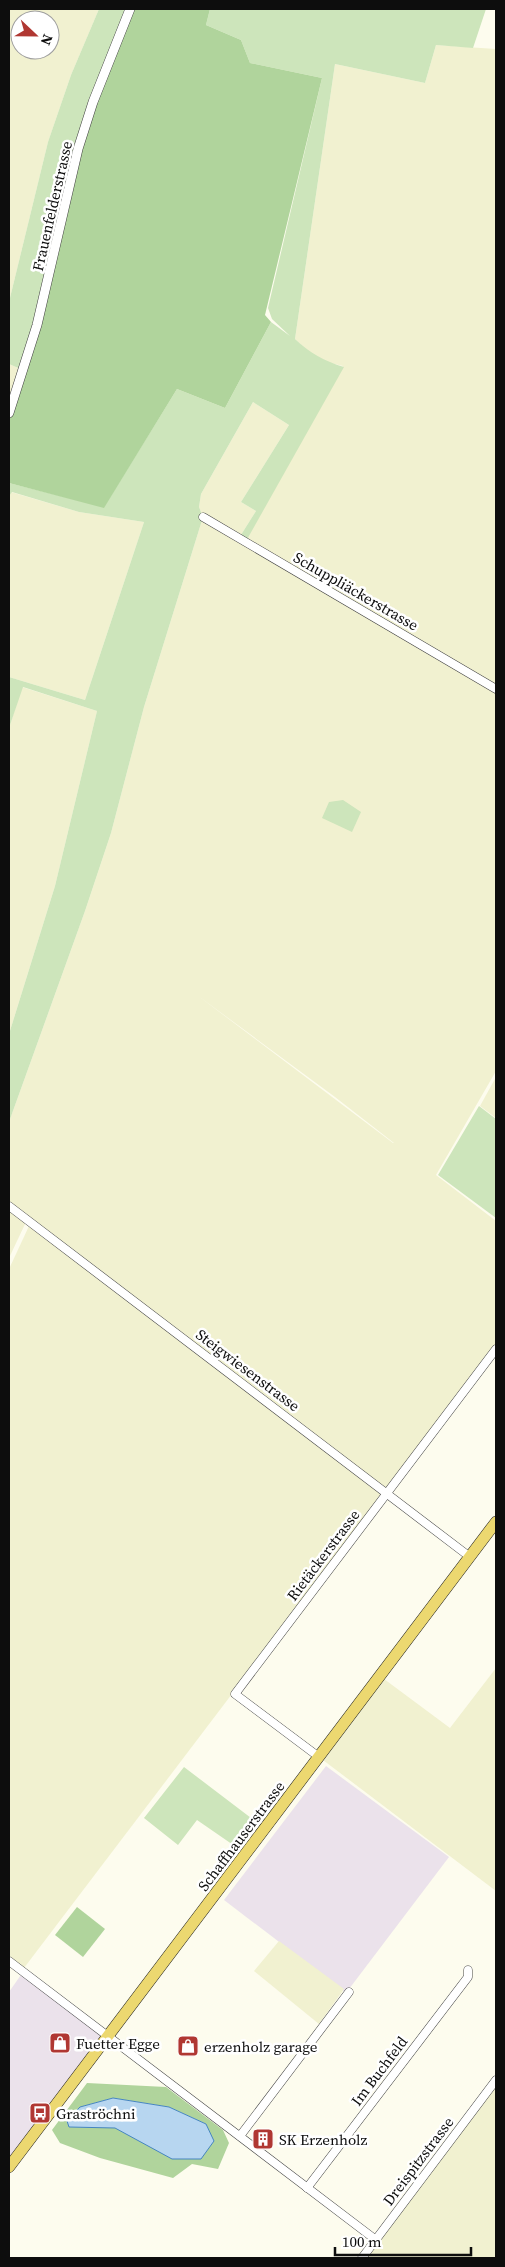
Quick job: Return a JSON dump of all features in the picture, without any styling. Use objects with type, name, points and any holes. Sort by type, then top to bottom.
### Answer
[{"type":"main road","name":"Schaffhauserstrasse","points":[[9,2167],[496,1522]]},
{"type":"street","name":"Frauenfelderstrasse","points":[[9,413],[37,325],[78,149],[130,9]]},
{"type":"street","name":"Schuppliäckerstrasse","points":[[203,517],[496,688]]},
{"type":"street","name":"Steigwiesenstrasse","points":[[9,1206],[470,1557]]},
{"type":"street","name":"Rietäckerstrasse","points":[[319,1757],[235,1694],[496,1350]]},
{"type":"street","points":[[9,1961],[376,2240]]},
{"type":"street","name":"Im Buchfeld","points":[[307,2188],[468,1977],[468,1970]]},
{"type":"street","points":[[240,2136],[349,1992]]},
{"type":"street","name":"Dreispitzstrasse","points":[[362,2258],[496,2080]]},
{"type":"shaded area","points":[[326,1766],[449,1857],[346,1993],[224,1900]]},
{"type":"shaded area","points":[[23,1972],[108,2035],[9,2167],[9,1992]]},
{"type":"green space","points":[[9,9],[99,9],[71,75],[48,142],[9,302]]},
{"type":"green space","points":[[99,9],[130,9],[23,370],[9,364],[9,302],[48,142],[71,75]]},
{"type":"green space","points":[[130,9],[210,9],[206,25],[241,40],[250,63],[322,78],[265,315],[271,322],[225,408],[177,389],[104,508],[9,483],[9,413],[23,370],[78,149]]},
{"type":"green space","points":[[210,9],[486,9],[473,48],[436,45],[425,83],[335,64],[295,339],[318,356],[344,367],[245,543],[239,538],[256,511],[241,502],[289,425],[253,402],[201,494],[199,507],[203,517],[144,707],[111,833],[9,1122],[9,1034],[55,886],[97,711],[23,687],[9,728],[9,677],[85,700],[144,522],[79,512],[12,492],[9,496],[9,483],[104,507],[177,389],[225,408],[271,322],[290,336],[272,319],[268,308],[322,78],[250,63],[241,40],[206,25]]},
{"type":"green space","points":[[436,45],[496,49],[496,1071],[436,1175],[496,1221],[496,1350],[387,1494],[9,1205],[9,1122],[111,833],[144,707],[203,517],[199,507],[201,494],[253,402],[289,425],[241,502],[256,511],[239,538],[245,542],[343,366],[326,362],[311,354],[295,339],[335,64],[425,83]],"holes":[[[197,995],[335,1097],[394,1143]]]},
{"type":"green space","points":[[9,364],[23,370],[9,413]]},
{"type":"green space","points":[[11,492],[79,512],[144,522],[85,700],[9,677],[9,496]]},
{"type":"green space","points":[[22,687],[97,711],[55,886],[9,1034],[9,728]]},
{"type":"green space","points":[[343,800],[361,812],[352,832],[322,818],[329,802]]},
{"type":"green space","points":[[496,1077],[496,1118],[480,1106]]},
{"type":"green space","points":[[479,1106],[496,1119],[496,1218],[438,1175]]},
{"type":"green space","points":[[9,1209],[26,1222],[9,1258]]},
{"type":"green space","points":[[29,1226],[383,1495],[24,1968],[9,1956],[9,1269]]},
{"type":"green space","points":[[496,1668],[496,1891],[319,1757],[380,1676],[450,1728]]},
{"type":"green space","points":[[184,1767],[259,1824],[239,1849],[197,1820],[178,1845],[144,1818]]},
{"type":"green space","points":[[77,1907],[105,1929],[83,1957],[55,1935]]},
{"type":"green space","points":[[279,1941],[344,1989],[319,2024],[254,1971]]},
{"type":"green space","points":[[496,2080],[496,2258],[362,2258]]},
{"type":"green space","points":[[87,2083],[166,2087],[223,2130],[229,2143],[218,2169],[192,2164],[173,2178],[100,2158],[60,2143],[52,2130]],"holes":[[[113,2098],[169,2107],[206,2124],[142,2142],[80,2107]]]},
{"type":"water","points":[[113,2098],[169,2107],[206,2124],[214,2141],[201,2159],[172,2159],[115,2128],[69,2127],[67,2121],[80,2107]]},
{"type":"place","name":"Fuetter Egge","points":[[60,2043]]},
{"type":"place","name":"erzenholz garage","points":[[188,2046]]},
{"type":"place","name":"Graströchni","points":[[40,2113]]},
{"type":"place","name":"SK Erzenholz","points":[[263,2139]]}]
